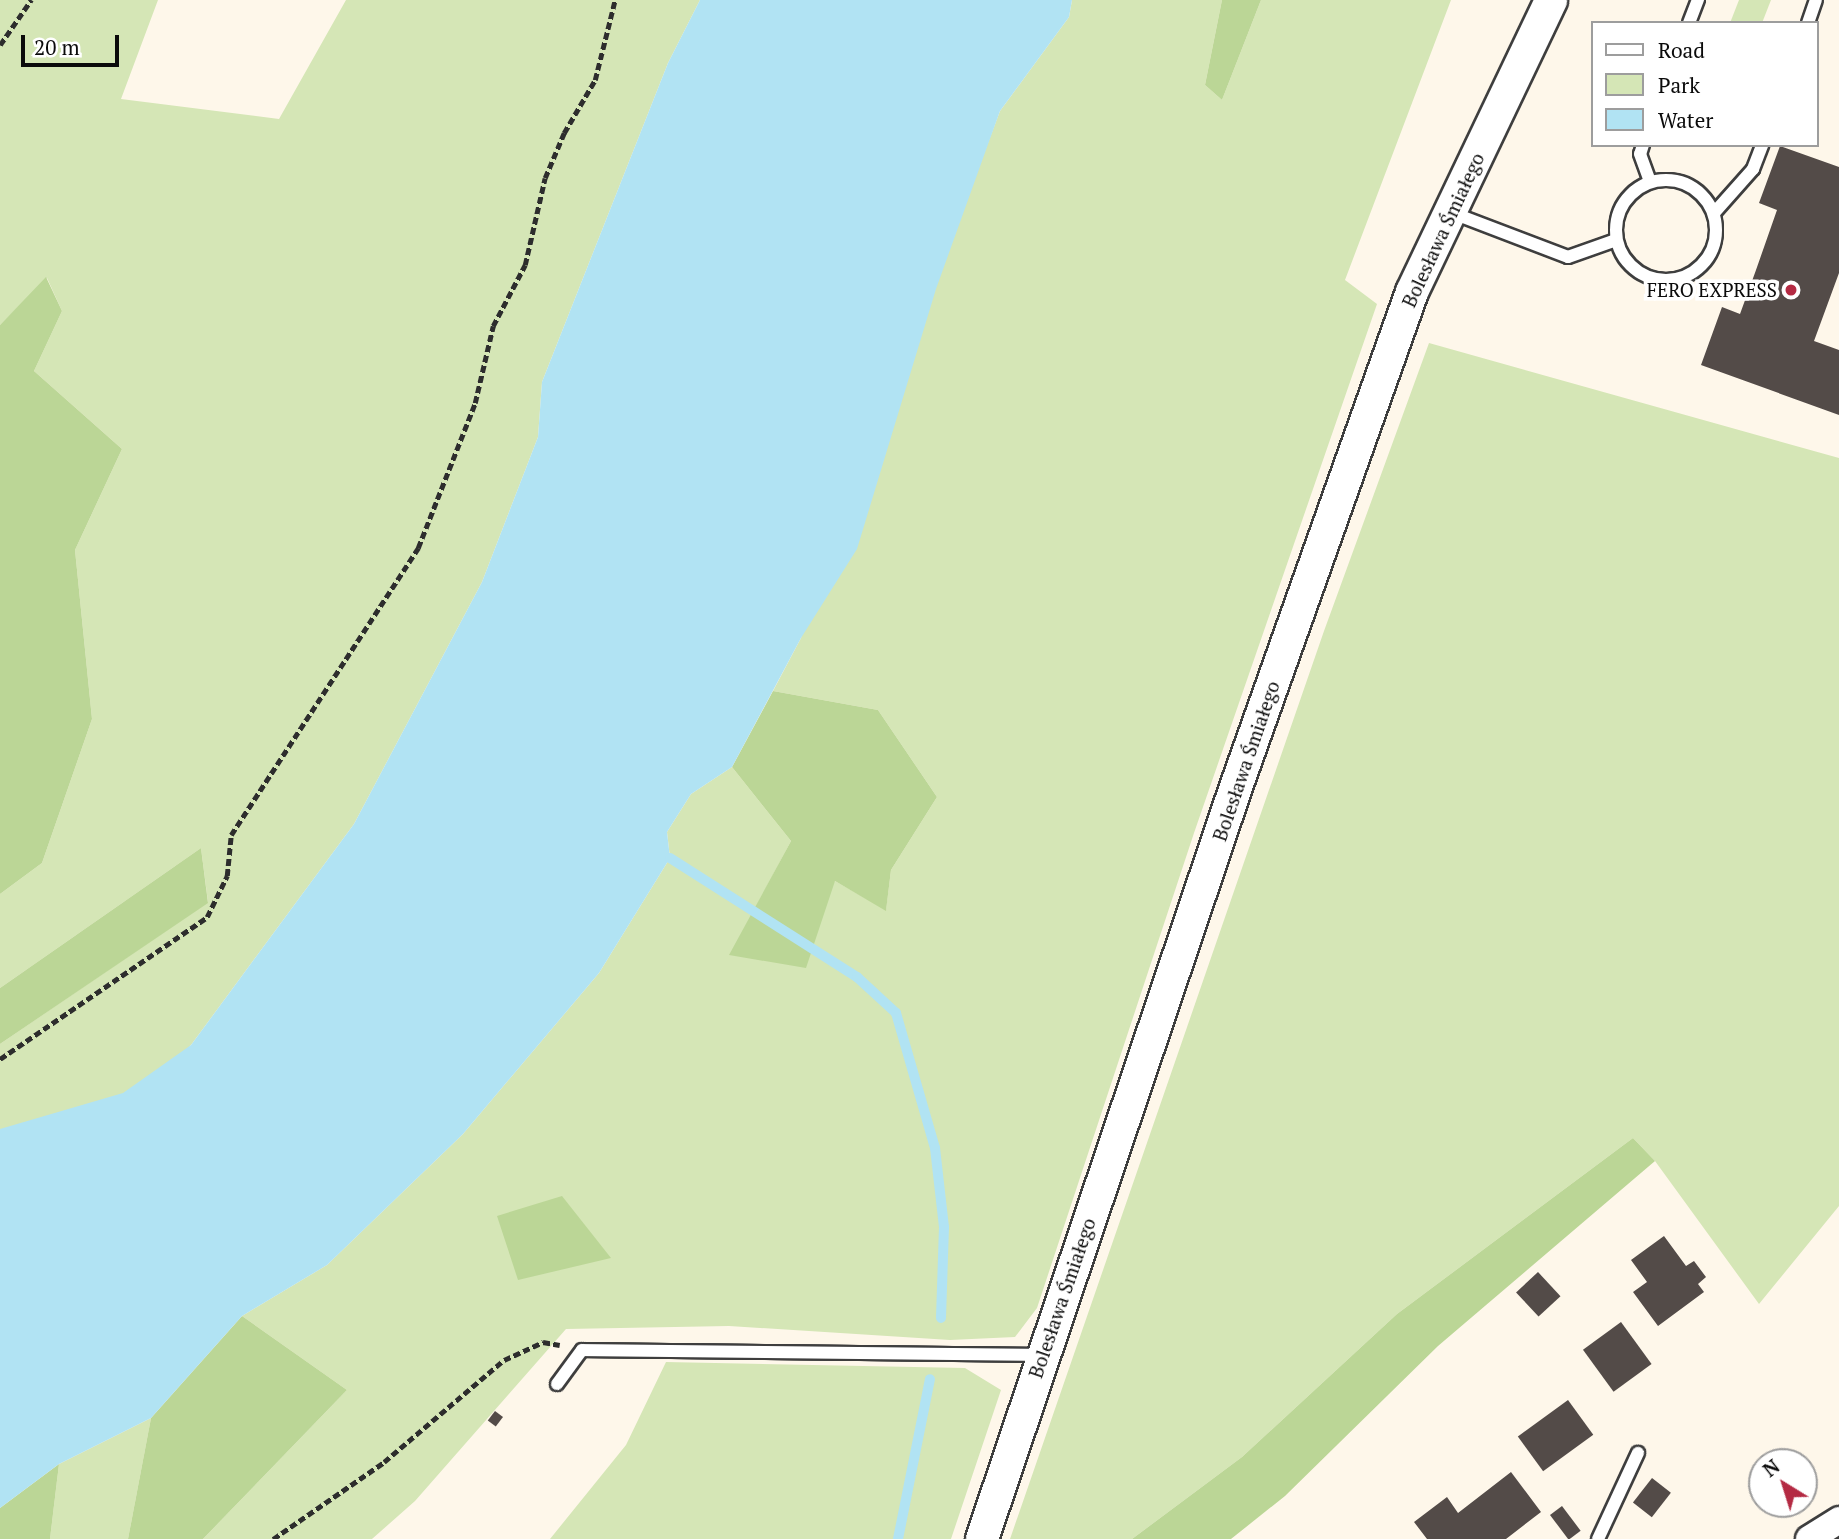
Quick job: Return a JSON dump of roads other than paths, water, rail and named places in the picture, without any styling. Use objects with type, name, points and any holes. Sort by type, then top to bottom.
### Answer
[{"type":"street","name":"Bolesława Śmiałego","points":[[982,1539],[1043,1355],[1412,292],[1550,0]]},
{"type":"street","points":[[1809,1539],[1839,1520]]},
{"type":"lane","points":[[1690,21],[1698,0]]},
{"type":"lane","points":[[1809,21],[1816,0]]},
{"type":"lane","points":[[1642,147],[1640,154],[1650,181]]},
{"type":"lane","points":[[1714,213],[1753,169],[1761,147]]},
{"type":"lane","points":[[1650,181],[1681,181],[1695,188],[1714,213],[1713,249],[1695,270],[1670,280],[1652,279],[1635,270],[1616,240],[1622,204],[1650,181]]},
{"type":"lane","points":[[1450,212],[1568,257],[1616,240]]},
{"type":"lane","points":[[557,1384],[582,1350],[1043,1355]]},
{"type":"lane","points":[[1598,1539],[1638,1453]]},
{"type":"water","points":[[700,0],[1072,0],[1069,17],[1000,111],[936,289],[857,549],[801,638],[732,767],[691,794],[667,832],[670,858],[599,973],[463,1134],[327,1265],[242,1316],[151,1418],[59,1464],[0,1508],[0,1129],[123,1093],[191,1045],[354,824],[482,582],[538,437],[542,382],[668,63]]},
{"type":"waterway","points":[[670,858],[857,977],[896,1013],[935,1148],[944,1227],[941,1318]]},
{"type":"waterway","points":[[898,1539],[930,1379]]},
{"type":"place","name":"FERO EXPRESS","points":[[1791,290]]}]
